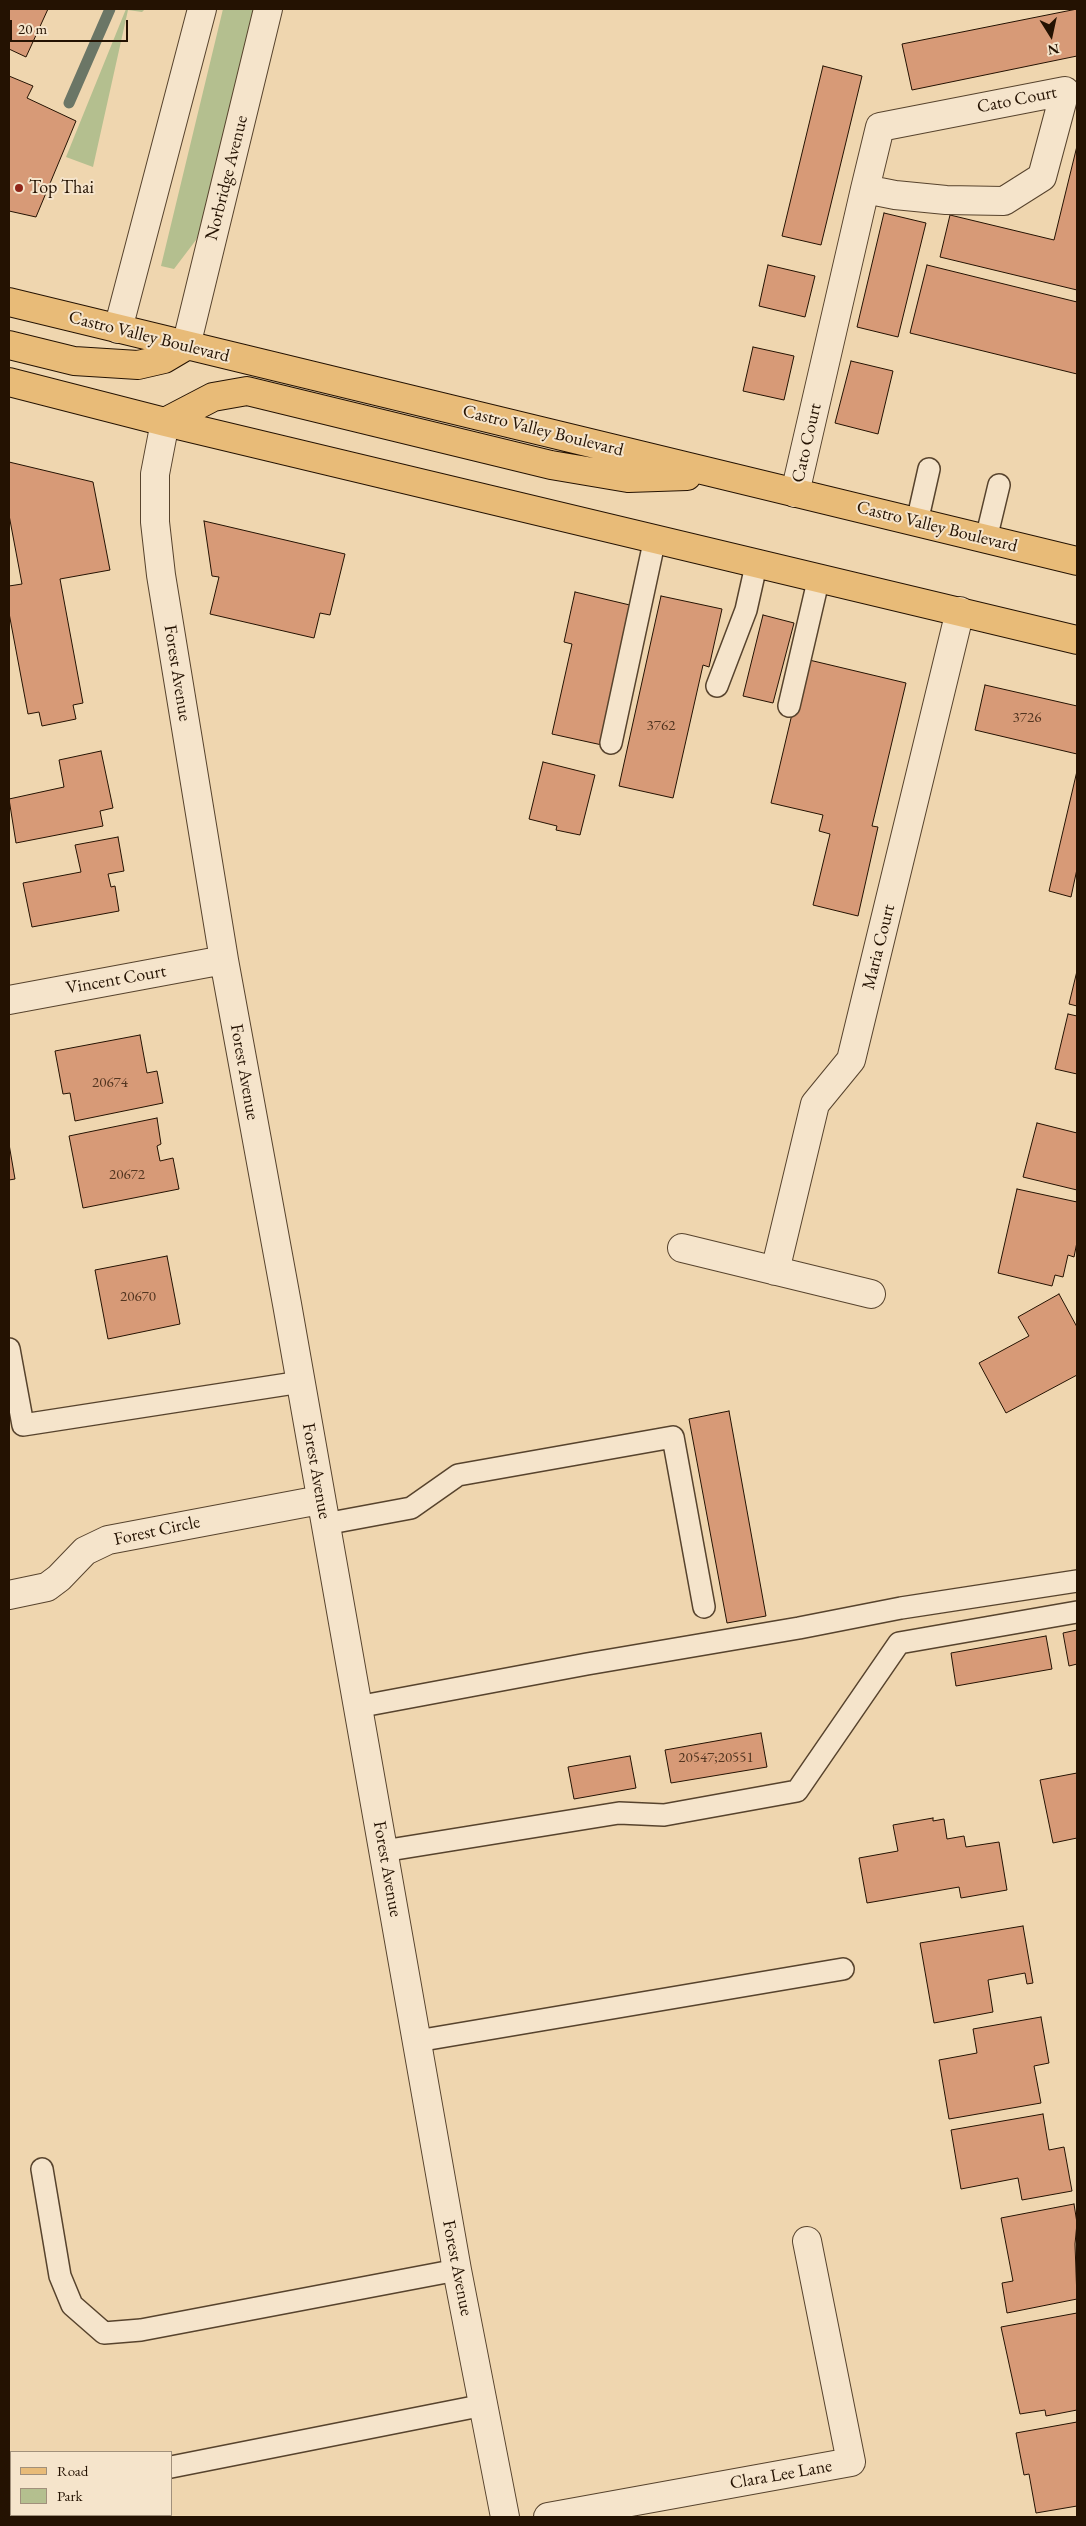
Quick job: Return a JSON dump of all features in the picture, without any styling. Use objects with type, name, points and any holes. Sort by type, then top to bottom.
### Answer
[{"type":"main road","name":"Castro Valley Boulevard","points":[[9,302],[1077,561]]},
{"type":"main road","points":[[9,345],[74,361],[138,365],[164,359],[186,346]]},
{"type":"main road","points":[[9,382],[165,422],[1077,640]]},
{"type":"main road","points":[[165,422],[213,396],[247,391],[551,465],[628,478],[723,475]]},
{"type":"street","points":[[118,329],[202,9]]},
{"type":"street","name":"Norbridge Avenue","points":[[186,346],[268,9]]},
{"type":"street","name":"Cato Court","points":[[795,493],[865,189],[880,127],[1065,91],[1042,177],[1004,201],[946,200],[895,195],[865,189]]},
{"type":"street","name":"Forest Avenue","points":[[165,422],[155,474],[155,522],[160,566],[224,960],[301,1382],[457,2270],[506,2517]]},
{"type":"street","name":"Maria Court","points":[[775,1271],[815,1104],[851,1060],[960,611]]},
{"type":"street","name":"Vincent Court","points":[[9,1000],[224,960]]},
{"type":"street","points":[[682,1248],[871,1294]]},
{"type":"street","name":"Forest Circle","points":[[9,1595],[47,1587],[59,1578],[85,1551],[108,1540],[323,1512]]},
{"type":"street","name":"Clara Lee Lane","points":[[548,2517],[851,2462],[807,2241]]},
{"type":"lane","points":[[917,522],[929,469]]},
{"type":"lane","points":[[986,539],[999,485]]},
{"type":"lane","points":[[611,743],[655,538]]},
{"type":"lane","points":[[717,686],[746,610],[757,562]]},
{"type":"lane","points":[[789,706],[819,577]]},
{"type":"lane","points":[[9,1348],[22,1426],[301,1382]]},
{"type":"lane","points":[[323,1512],[411,1508],[458,1475],[673,1437],[704,1607]]},
{"type":"lane","points":[[357,1707],[901,1608],[1077,1581]]},
{"type":"lane","points":[[383,1851],[619,1813],[664,1815],[797,1791],[899,1643],[1077,1612]]},
{"type":"lane","points":[[417,2041],[843,1969]]},
{"type":"lane","points":[[42,2169],[60,2276],[72,2305],[104,2333],[142,2330],[457,2270]]},
{"type":"lane","points":[[172,2467],[484,2404]]},
{"type":"green space","points":[[126,9],[145,9],[142,12],[128,10],[93,167],[66,157]]},
{"type":"green space","points":[[223,9],[255,9],[205,219],[196,240],[174,269],[161,266]]},
{"type":"building","points":[[9,9],[48,9],[26,57],[9,49]]},
{"type":"building","points":[[1077,9],[1077,56],[912,90],[902,44]]},
{"type":"building","points":[[823,66],[862,76],[821,245],[782,236]]},
{"type":"building","points":[[9,76],[33,86],[27,98],[76,121],[36,217],[9,211]]},
{"type":"building","points":[[1077,146],[1077,290],[940,257],[950,215],[1054,240]]},
{"type":"building","points":[[884,213],[926,223],[898,337],[857,327]]},
{"type":"building","points":[[768,265],[815,276],[805,317],[759,306]]},
{"type":"building","points":[[927,265],[1077,302],[1077,374],[910,333]]},
{"type":"building","points":[[753,347],[794,356],[784,400],[743,391]]},
{"type":"building","points":[[851,361],[893,371],[878,434],[835,423]]},
{"type":"building","points":[[9,462],[93,482],[110,570],[60,579],[83,703],[73,705],[76,719],[42,726],[39,712],[28,714],[9,613],[9,586],[22,584],[9,515]]},
{"type":"building","points":[[204,521],[345,554],[330,615],[320,613],[314,638],[210,614],[219,577],[212,576]]},
{"type":"building","points":[[575,592],[634,606],[602,745],[552,734],[572,644],[564,642]]},
{"type":"building","points":[[661,596],[722,609],[709,667],[703,665],[673,798],[619,786]]},
{"type":"building","points":[[763,615],[794,623],[773,703],[743,696]]},
{"type":"building","points":[[805,659],[906,683],[872,826],[878,827],[858,916],[813,905],[830,834],[819,831],[823,815],[771,803]]},
{"type":"building","points":[[985,685],[1077,706],[1077,754],[975,730]]},
{"type":"building","points":[[101,751],[113,808],[100,811],[103,826],[16,843],[9,799],[64,787],[59,760]]},
{"type":"building","points":[[543,762],[595,775],[580,835],[556,830],[557,826],[529,819]]},
{"type":"building","points":[[1077,771],[1077,869],[1071,897],[1049,891]]},
{"type":"building","points":[[118,837],[124,871],[108,874],[111,887],[115,886],[119,911],[32,927],[23,883],[81,872],[75,845]]},
{"type":"building","points":[[1077,971],[1077,1006],[1069,1004]]},
{"type":"building","points":[[1068,1014],[1077,1016],[1077,1074],[1055,1069]]},
{"type":"building","points":[[140,1035],[147,1073],[157,1071],[163,1103],[75,1121],[70,1093],[63,1094],[55,1051]]},
{"type":"building","points":[[157,1118],[161,1144],[157,1146],[160,1161],[173,1158],[179,1189],[83,1208],[69,1136]]},
{"type":"building","points":[[1037,1123],[1077,1133],[1077,1190],[1023,1177]]},
{"type":"building","points":[[9,1144],[15,1179],[9,1180]]},
{"type":"building","points":[[1017,1189],[1077,1202],[1077,1242],[1074,1257],[1068,1255],[1063,1277],[1055,1275],[1052,1286],[998,1273]]},
{"type":"building","points":[[167,1256],[180,1324],[108,1339],[95,1270]]},
{"type":"building","points":[[1059,1294],[1077,1327],[1077,1375],[1006,1413],[979,1363],[1029,1336],[1018,1317]]},
{"type":"building","points":[[729,1411],[766,1616],[727,1623],[689,1419]]},
{"type":"building","points":[[1077,1630],[1077,1664],[1069,1666],[1063,1633]]},
{"type":"building","points":[[1046,1636],[1052,1669],[956,1686],[951,1653]]},
{"type":"building","points":[[761,1733],[767,1767],[671,1783],[665,1750]]},
{"type":"building","points":[[630,1756],[636,1788],[574,1799],[568,1767]]},
{"type":"building","points":[[1077,1773],[1077,1838],[1053,1843],[1040,1780]]},
{"type":"building","points":[[933,1818],[933,1821],[944,1819],[947,1839],[964,1836],[966,1847],[999,1842],[1007,1890],[961,1898],[959,1887],[867,1903],[859,1858],[898,1851],[893,1825]]},
{"type":"building","points":[[1023,1926],[1033,1983],[1027,1984],[1025,1973],[988,1980],[993,2012],[934,2023],[920,1943]]},
{"type":"building","points":[[1041,2017],[1049,2063],[1034,2066],[1041,2103],[949,2119],[939,2060],[977,2053],[973,2029]]},
{"type":"building","points":[[1043,2114],[1049,2150],[1064,2147],[1072,2191],[1022,2200],[1018,2178],[961,2189],[951,2130]]},
{"type":"building","points":[[1074,2204],[1077,2223],[1075,2244],[1077,2299],[1007,2313],[1002,2283],[1013,2281],[1001,2218]]},
{"type":"building","points":[[1077,2313],[1077,2410],[1046,2416],[1045,2410],[1020,2414],[1001,2327]]},
{"type":"building","points":[[1077,2422],[1077,2506],[1036,2513],[1029,2474],[1024,2475],[1016,2433]]},
{"type":"waterway","points":[[69,103],[110,9]]},
{"type":"place","name":"Top Thai","points":[[19,188]]}]
